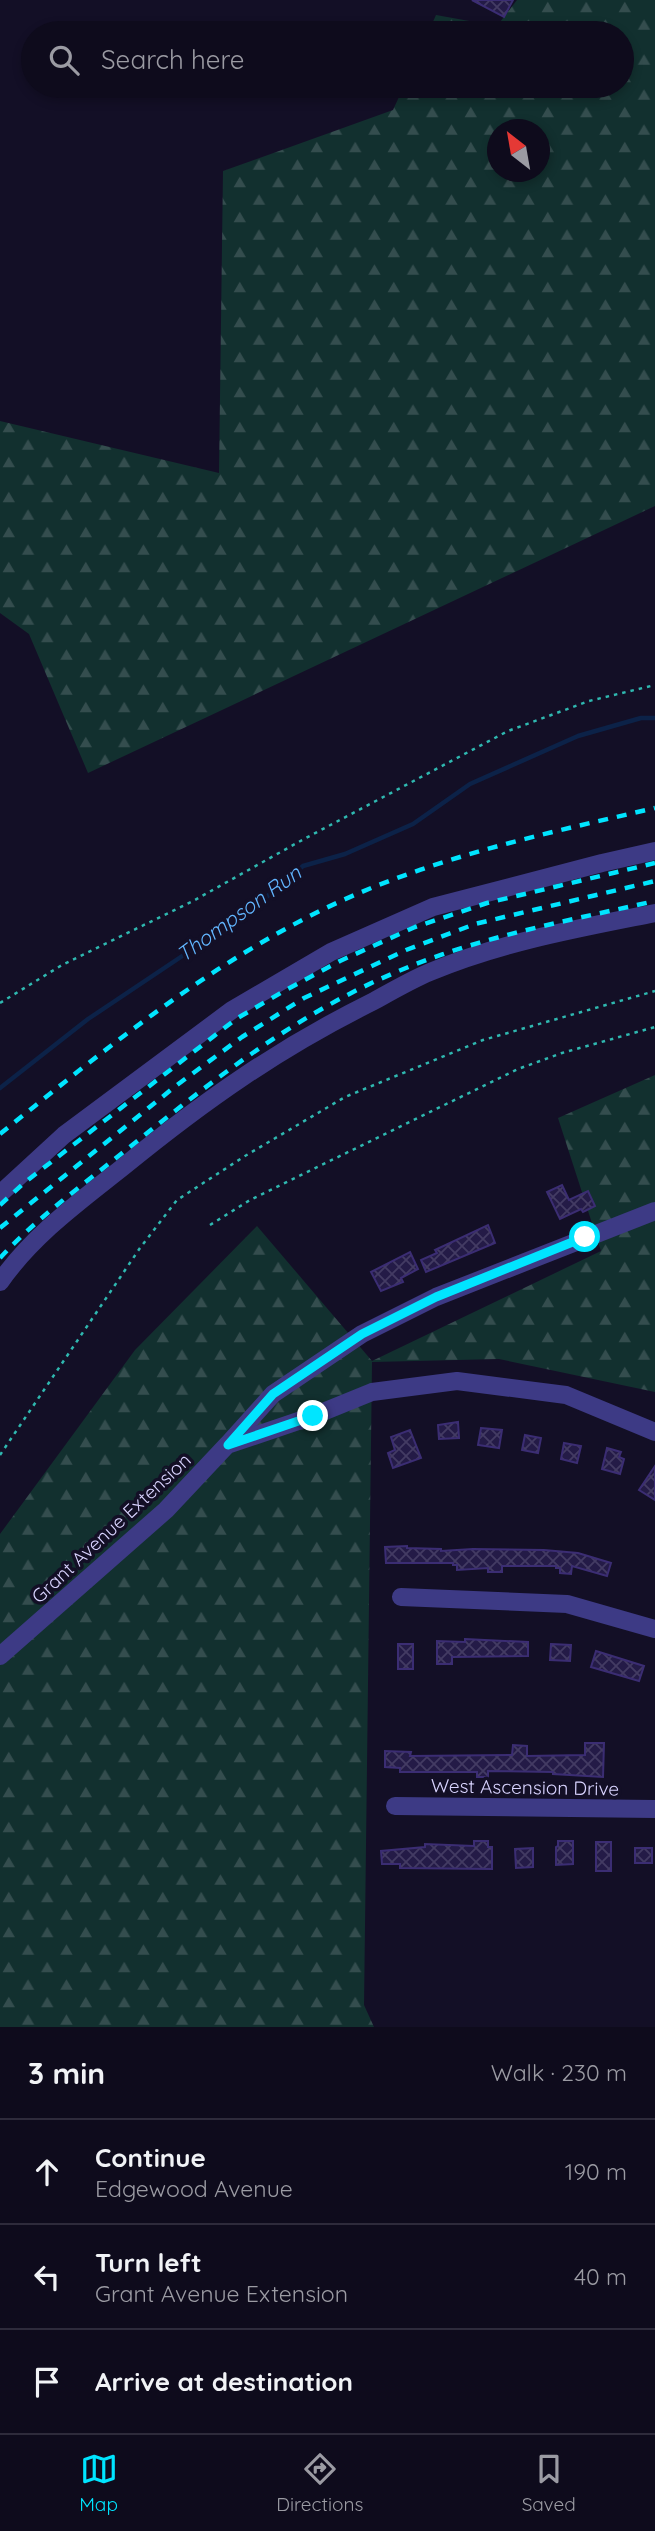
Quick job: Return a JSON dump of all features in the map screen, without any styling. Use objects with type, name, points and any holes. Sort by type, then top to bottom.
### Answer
[{"type":"street","points":[[0,1194],[64,1135],[232,1010],[331,953],[433,907],[655,851]]},
{"type":"street","points":[[0,1282],[38,1237],[182,1119],[264,1061],[312,1032],[442,967],[543,937],[655,913]]},
{"type":"street","points":[[228,1445],[273,1394],[362,1334],[436,1297],[655,1210]]},
{"type":"street","name":"Grant Avenue Extension","points":[[0,1656],[166,1510],[228,1445],[313,1416],[372,1392],[457,1381],[566,1395],[655,1432]]},
{"type":"street","points":[[401,1597],[567,1604],[655,1629]]},
{"type":"street","name":"West Ascension Drive","points":[[395,1806],[655,1809]]},
{"type":"path","points":[[0,1003],[62,965],[193,901],[304,839],[508,732],[589,701],[655,685]]},
{"type":"path","points":[[0,1455],[140,1248],[177,1200],[345,1097],[483,1040],[655,990]]},
{"type":"path","points":[[210,1225],[262,1194],[518,1069],[562,1053],[655,1027]]},
{"type":"green space","points":[[517,0],[655,0],[655,506],[88,773],[29,634],[0,613],[0,421],[219,473],[223,171],[393,110],[398,98],[634,98],[634,21],[501,21]]},
{"type":"green space","points":[[436,15],[469,21],[433,21]]},
{"type":"green space","points":[[655,1075],[655,1392],[499,1359],[372,1362],[364,2005],[374,2027],[0,2027],[0,1534],[135,1350],[257,1226],[372,1361],[601,1251],[558,1118]]},
{"type":"building","points":[[472,0],[513,0],[504,17]]},
{"type":"building","points":[[562,1185],[569,1200],[588,1191],[595,1206],[560,1219],[547,1192]]},
{"type":"building","points":[[488,1225],[495,1243],[426,1272],[421,1260],[437,1253],[435,1250]]},
{"type":"building","points":[[410,1252],[418,1269],[401,1278],[403,1282],[381,1291],[371,1272]]},
{"type":"building","points":[[458,1422],[459,1438],[439,1439],[438,1425]]},
{"type":"building","points":[[481,1428],[502,1430],[499,1448],[478,1445]]},
{"type":"building","points":[[410,1430],[421,1458],[393,1468],[388,1453],[395,1450],[391,1437]]},
{"type":"building","points":[[525,1435],[541,1438],[538,1453],[522,1450]]},
{"type":"building","points":[[564,1443],[581,1446],[577,1463],[561,1459]]},
{"type":"building","points":[[607,1448],[621,1452],[619,1457],[624,1459],[620,1474],[602,1469]]},
{"type":"building","points":[[655,1466],[655,1500],[639,1490]]},
{"type":"building","points":[[407,1546],[441,1551],[544,1550],[578,1553],[611,1563],[607,1576],[572,1566],[571,1574],[560,1573],[560,1568],[556,1566],[502,1566],[502,1572],[488,1572],[488,1568],[457,1570],[457,1565],[453,1563],[386,1563],[385,1547]]},
{"type":"building","points":[[465,1639],[528,1642],[528,1656],[452,1657],[452,1664],[437,1664],[437,1641],[465,1642]]},
{"type":"building","points":[[398,1644],[413,1644],[413,1669],[398,1669]]},
{"type":"building","points":[[551,1644],[571,1645],[570,1661],[550,1660]]},
{"type":"building","points":[[596,1651],[644,1666],[639,1681],[591,1667]]},
{"type":"building","points":[[585,1743],[604,1743],[603,1777],[553,1772],[488,1771],[488,1777],[477,1777],[477,1772],[400,1772],[400,1768],[385,1767],[385,1751],[411,1752],[410,1756],[512,1755],[513,1745],[527,1746],[527,1756],[585,1755]]},
{"type":"building","points":[[474,1841],[488,1841],[488,1847],[492,1847],[492,1869],[400,1868],[400,1864],[382,1864],[381,1851],[425,1847],[425,1844],[474,1846]]},
{"type":"building","points":[[558,1841],[573,1841],[573,1864],[556,1865]]},
{"type":"building","points":[[596,1842],[611,1842],[611,1871],[596,1871]]},
{"type":"building","points":[[533,1848],[533,1867],[516,1868],[515,1849]]},
{"type":"building","points":[[635,1848],[652,1848],[652,1863],[635,1863]]},
{"type":"waterway","name":"Thompson Run","points":[[0,1088],[88,1019],[251,910],[303,866],[345,854],[413,824],[470,784],[578,736],[641,718],[655,718]]},
{"type":"railway","points":[[0,1134],[117,1041],[197,983],[239,956],[326,908],[365,890],[446,861],[655,808]]},
{"type":"railway","points":[[0,1205],[24,1183],[236,1019],[340,961],[415,927],[487,903],[655,863]]},
{"type":"railway","points":[[0,1228],[177,1085],[242,1037],[304,998],[406,950],[475,924],[655,881]]},
{"type":"railway","points":[[0,1258],[59,1204],[218,1078],[320,1010],[394,973],[457,949],[655,901]]},
{"type":"route","points":[[313,1416],[228,1445],[273,1394],[362,1334],[436,1297],[585,1237]]}]
